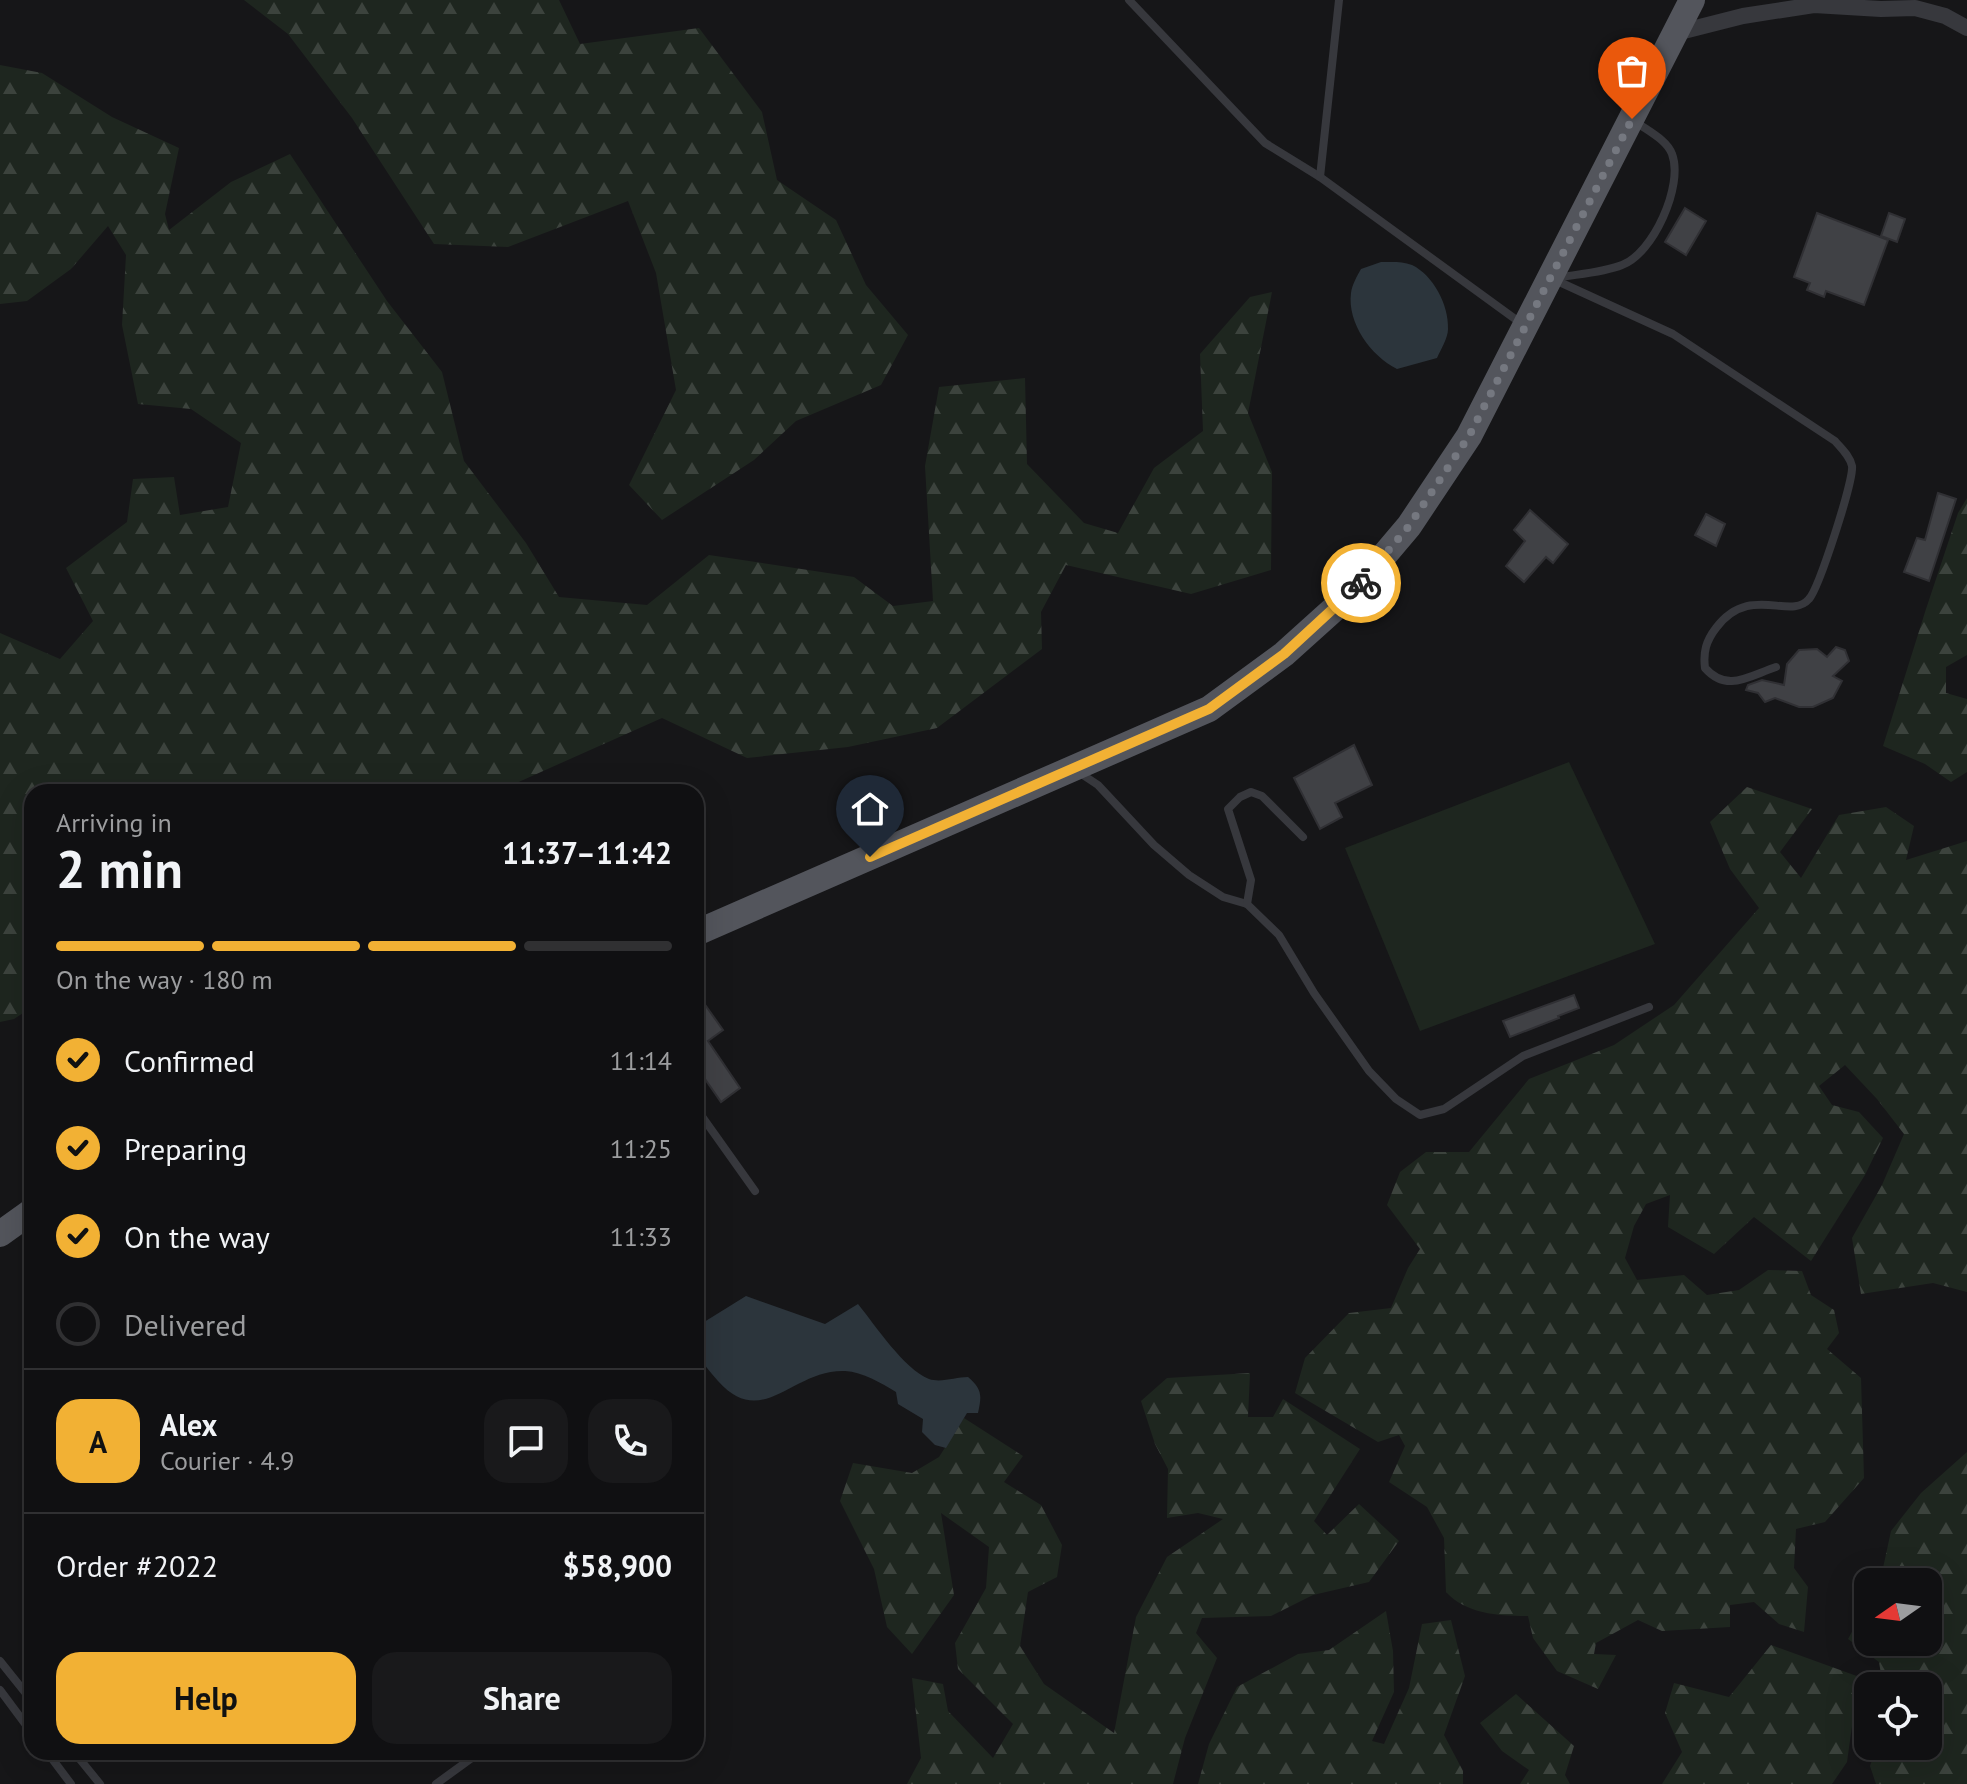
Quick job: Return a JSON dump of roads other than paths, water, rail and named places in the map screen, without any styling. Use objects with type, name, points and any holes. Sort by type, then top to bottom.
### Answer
[{"type":"main road","points":[[704,930],[1209,709],[1284,654],[1354,591],[1409,526],[1469,436],[1692,0]]},
{"type":"main road","points":[[0,1234],[24,1217]]},
{"type":"street","points":[[1676,33],[1743,16],[1814,5],[1915,8],[1945,16],[1967,28]]},
{"type":"lane","points":[[1129,0],[1265,143],[1320,177],[1526,326]]},
{"type":"lane","points":[[1320,177],[1339,0]]},
{"type":"lane","points":[[1551,279],[1624,265],[1639,252],[1669,204],[1675,180],[1672,155],[1663,141],[1632,119]]},
{"type":"lane","points":[[1551,279],[1673,334],[1835,441],[1851,462],[1851,481],[1823,568],[1809,599],[1800,605],[1790,606],[1745,604],[1729,614],[1714,630],[1703,652],[1705,668],[1720,681],[1731,682],[1776,667]]},
{"type":"lane","points":[[1073,769],[1098,785],[1154,845],[1189,875],[1223,897],[1247,904],[1279,935],[1322,1005],[1369,1071],[1396,1099],[1420,1115],[1444,1109],[1523,1056],[1649,1007]]},
{"type":"lane","points":[[1247,904],[1251,880],[1228,809],[1233,803],[1251,792],[1262,796],[1303,837]]},
{"type":"lane","points":[[704,1119],[755,1191]]},
{"type":"lane","points":[[0,1661],[24,1691]]},
{"type":"lane","points":[[0,1690],[24,1722]]},
{"type":"lane","points":[[53,1760],[71,1784]]},
{"type":"lane","points":[[80,1760],[100,1784]]},
{"type":"lane","points":[[436,1784],[469,1760]]}]
